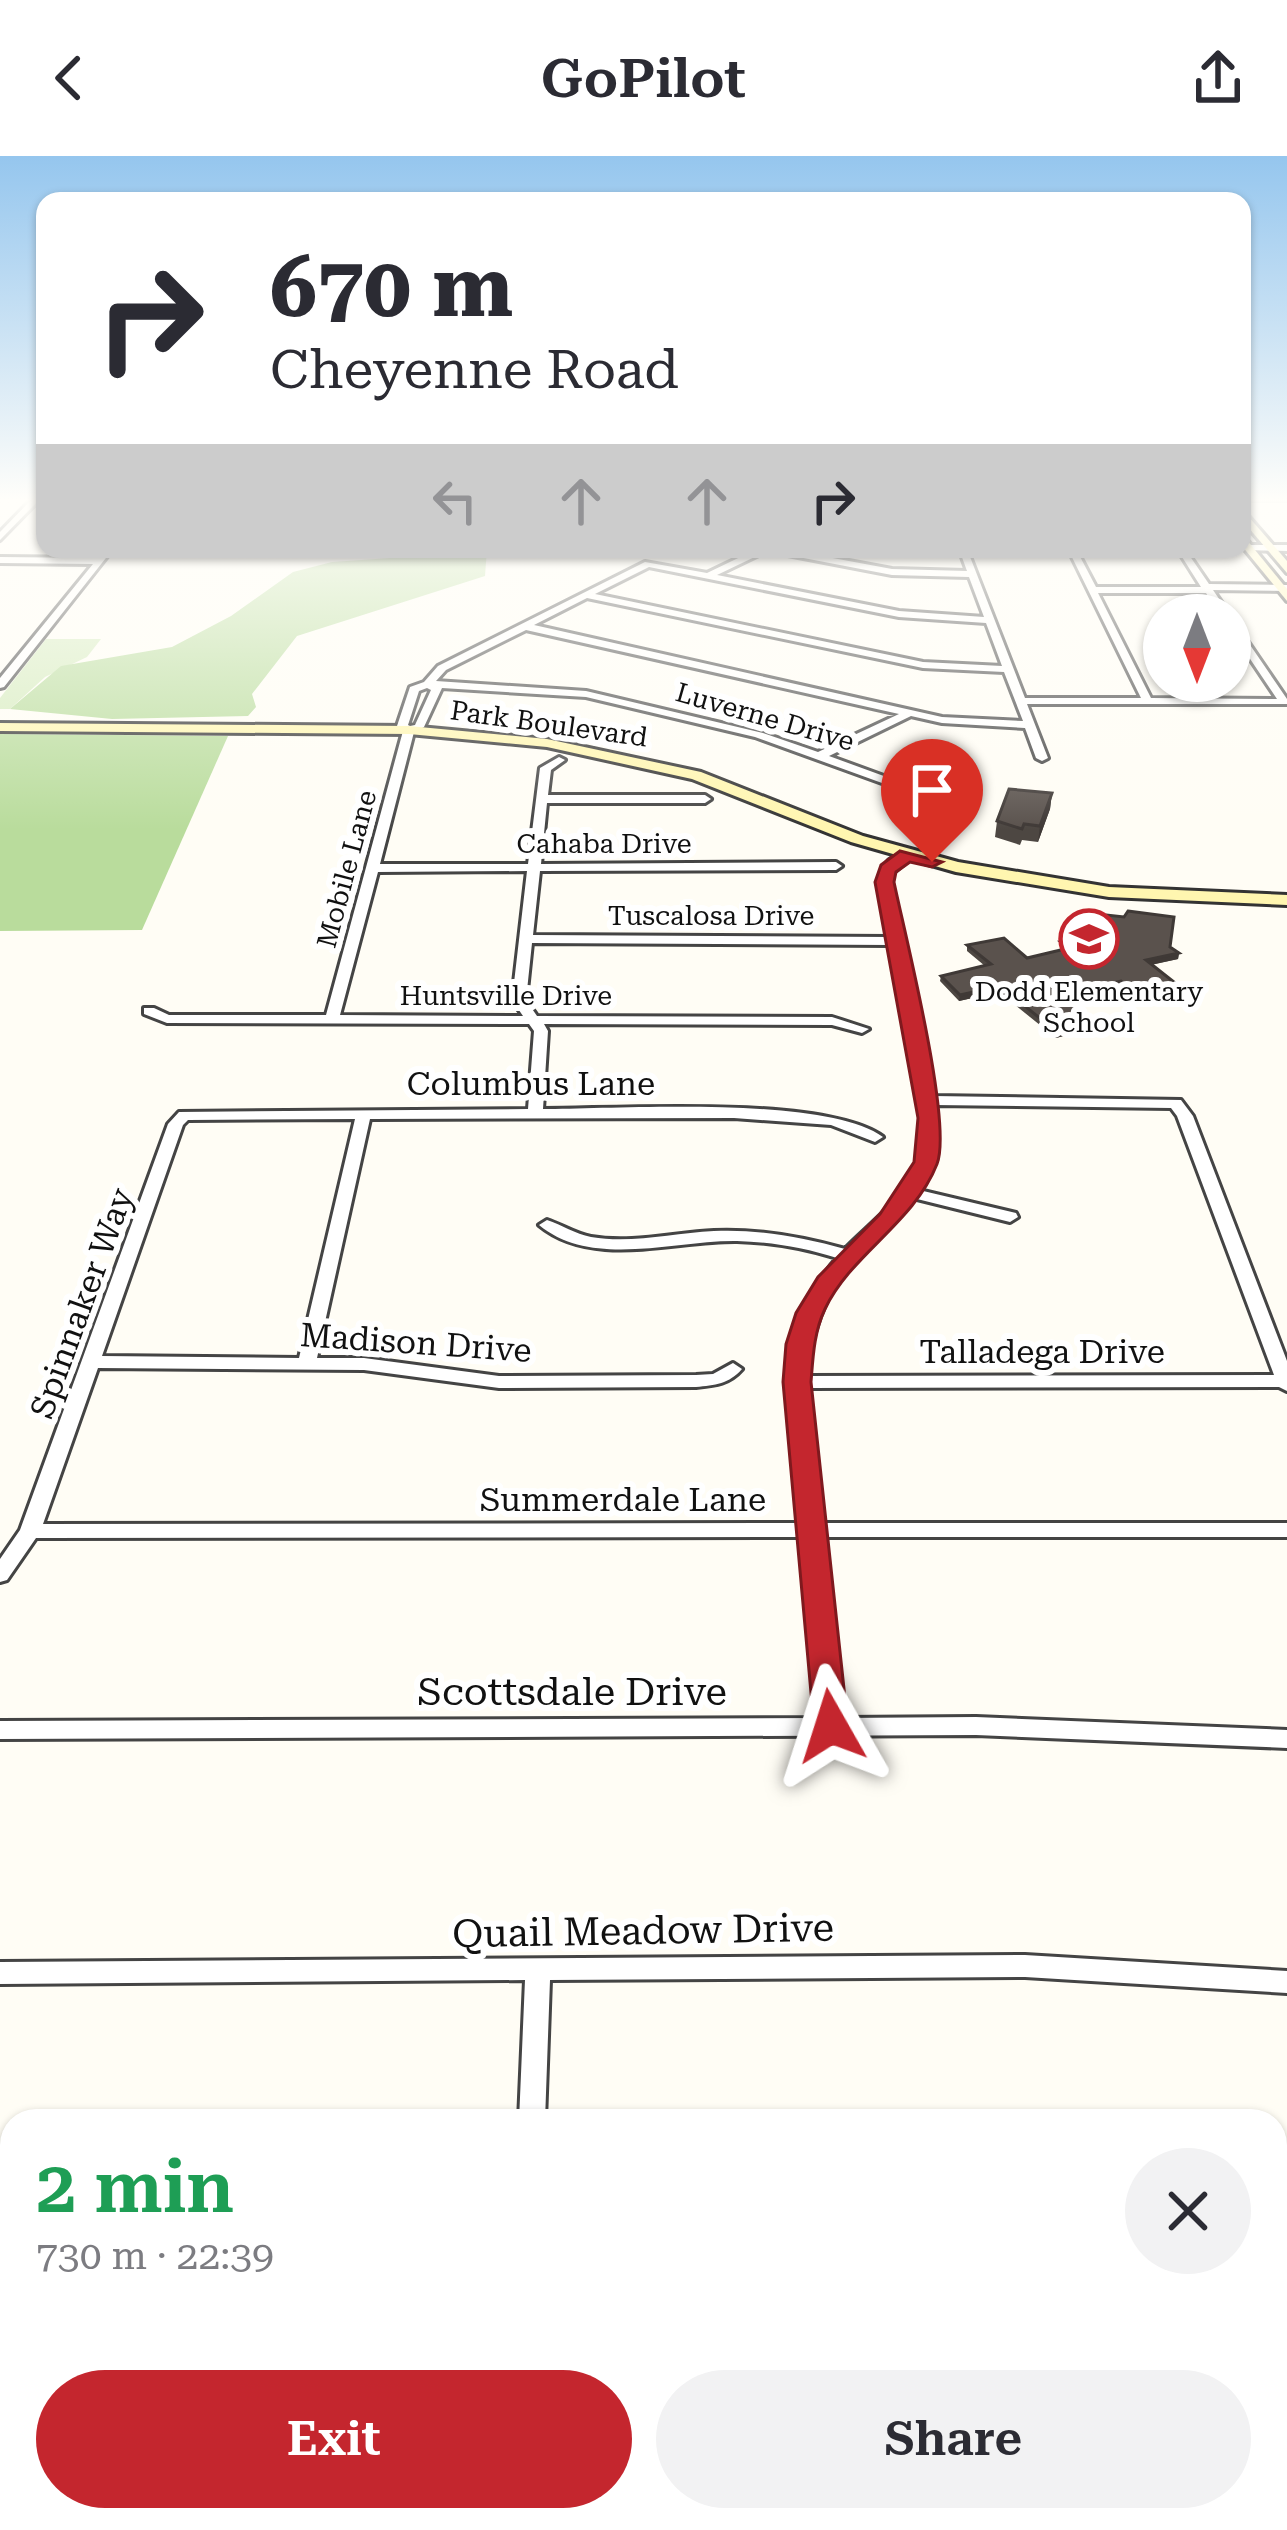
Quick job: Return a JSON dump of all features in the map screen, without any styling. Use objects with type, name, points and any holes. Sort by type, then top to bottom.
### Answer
[{"type":"main road","name":"Park Boulevard","points":[[0,727],[409,730],[548,742],[713,781],[907,855],[1082,889],[1287,900]]},
{"type":"street","points":[[0,685],[61,609]]},
{"type":"street","points":[[428,684],[437,689],[419,727],[401,726],[414,689],[428,684],[451,662],[557,609]]},
{"type":"street","points":[[652,609],[923,665],[1007,669]]},
{"type":"street","points":[[873,609],[989,620]]},
{"type":"street","points":[[985,609],[1042,758]]},
{"type":"street","points":[[1101,609],[1143,692]]},
{"type":"street","points":[[523,626],[909,712],[983,725],[1028,725]]},
{"type":"street","points":[[1251,652],[1284,702],[1251,702]]},
{"type":"street","name":"Luverne Drive","points":[[428,684],[586,694],[760,736],[940,800]]},
{"type":"street","points":[[1019,701],[1143,702]]},
{"type":"street","points":[[820,756],[909,712]]},
{"type":"street","name":"Mobile Lane","points":[[332,1020],[409,730]]},
{"type":"street","points":[[535,1113],[541,1031],[519,1000],[546,768],[559,760]]},
{"type":"street","points":[[542,800],[705,799]]},
{"type":"street","points":[[831,1726],[797,1382],[809,1313],[848,1256],[889,1219],[926,1162],[931,1138],[926,1100],[885,876],[907,855]]},
{"type":"street","name":"Cahaba Drive","points":[[372,868],[836,866]]},
{"type":"street","name":"Tuscalosa Drive","points":[[526,939],[896,941]]},
{"type":"street","name":"Huntsville Drive","points":[[149,1010],[167,1019],[832,1021],[862,1029]]},
{"type":"street","points":[[926,1100],[1176,1103],[1185,1115],[1286,1382]]},
{"type":"street","points":[[307,1362],[364,1112]]},
{"type":"street","name":"Columbus Lane","points":[[184,1115],[781,1116],[833,1121],[875,1137]]},
{"type":"street","name":"Spinnaker Way","points":[[0,1575],[30,1531],[176,1124],[184,1115]]},
{"type":"street","points":[[909,1192],[1010,1217]]},
{"type":"street","points":[[548,1225],[566,1237],[602,1244],[738,1236],[789,1241],[848,1256]]},
{"type":"street","name":"Madison Drive","points":[[92,1362],[364,1364],[499,1382],[696,1381],[718,1378],[734,1369]]},
{"type":"street","name":"Talladega Drive","points":[[797,1382],[1286,1382]]},
{"type":"street","name":"Summerdale Lane","points":[[30,1531],[1287,1531]]},
{"type":"street","name":"Scottsdale Drive","points":[[0,1730],[831,1726],[1100,1729],[1287,1739]]},
{"type":"street","name":"Quail Meadow Drive","points":[[0,1972],[1025,1966],[1287,1982]]},
{"type":"street","points":[[532,2109],[538,1971]]},
{"type":"green space","points":[[241,609],[382,609],[297,636],[252,694],[256,707],[248,716],[112,719],[10,709],[61,666],[172,647]]},
{"type":"green space","points":[[46,639],[101,639],[87,657],[45,677],[10,709],[0,709],[0,698]]},
{"type":"green space","points":[[0,734],[228,736],[142,930],[0,931]]},
{"type":"building","points":[[1009,789],[1052,793],[1040,826],[1024,824],[1022,829],[997,821]]},
{"type":"building","points":[[1128,911],[1174,917],[1170,947],[1179,953],[1146,960],[1179,986],[1135,992],[1121,981],[1059,995],[1094,1022],[1057,1032],[1000,986],[960,995],[941,976],[991,964],[967,945],[1004,938],[1027,958],[1069,948],[1061,942],[1085,940],[1094,923],[1102,924],[1107,915],[1124,917]]},
{"type":"place","name":"Dodd Elementary School","points":[[1089,939]]},
{"type":"route","points":[[831,1726],[797,1382],[800,1344],[809,1313],[827,1282],[889,1219],[926,1162],[929,1118],[884,882],[887,869],[907,855],[932,862]]}]
